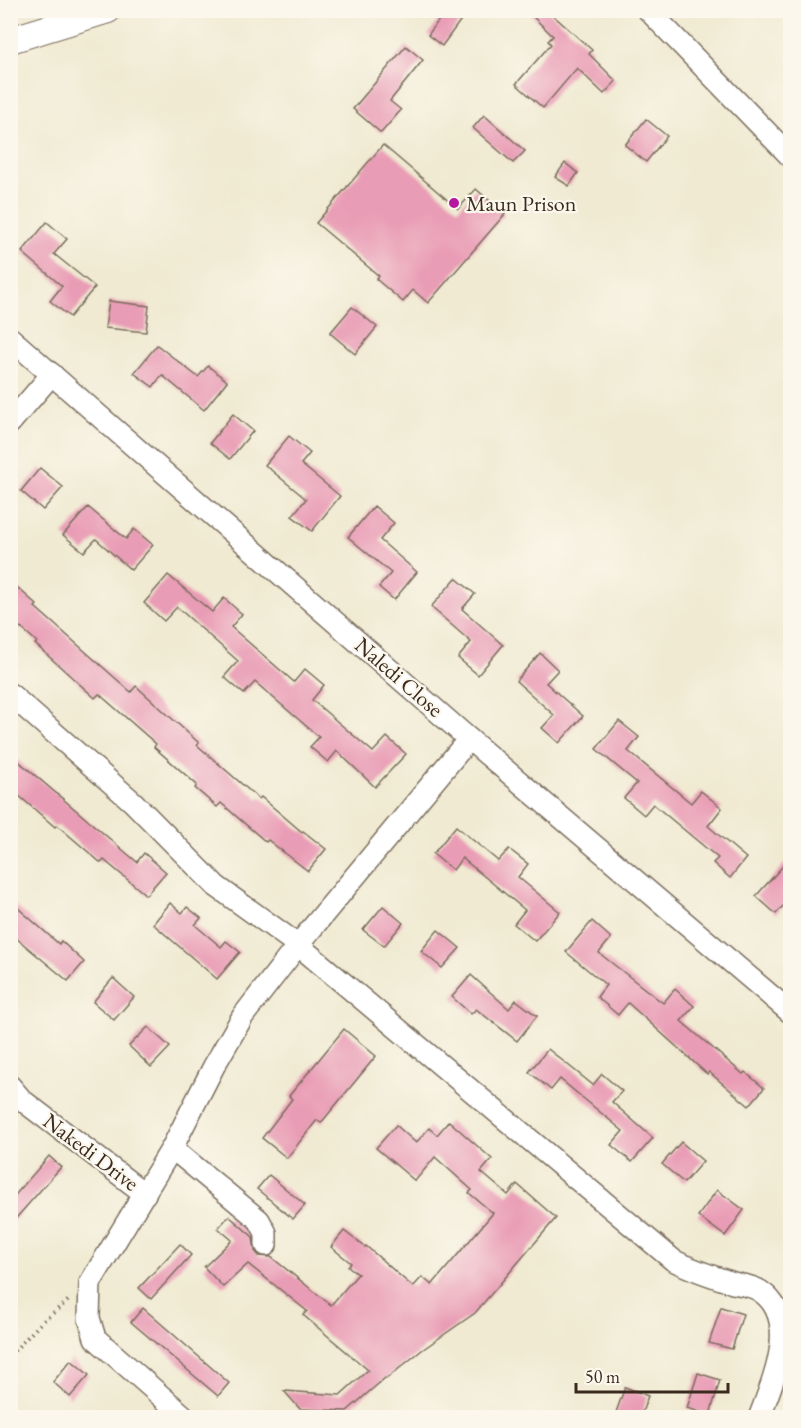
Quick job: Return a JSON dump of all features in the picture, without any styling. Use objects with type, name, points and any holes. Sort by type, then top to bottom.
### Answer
[{"type":"street","points":[[10,40],[62,17],[108,10]]},
{"type":"street","points":[[648,10],[790,156]]},
{"type":"street","name":"Naledi Close","points":[[10,338],[470,740],[790,1012]]},
{"type":"street","points":[[10,423],[52,374]]},
{"type":"street","points":[[10,694],[133,802],[216,886],[298,945],[673,1260],[699,1272],[760,1290],[772,1301],[781,1316],[785,1330],[783,1353],[759,1418]]},
{"type":"street","points":[[186,1418],[96,1338],[88,1318],[90,1283],[146,1194],[243,1016],[298,945],[470,740]]},
{"type":"street","name":"Nakedi Drive","points":[[10,1086],[22,1100],[146,1194]]},
{"type":"street","points":[[172,1148],[259,1220],[266,1233],[267,1245]]},
{"type":"path","points":[[10,1355],[42,1322],[90,1283]]},
{"type":"building","points":[[446,10],[468,10],[442,46],[428,35]]},
{"type":"building","points":[[526,10],[547,10],[592,50],[589,54],[616,81],[604,94],[577,68],[543,108],[516,84],[551,44],[548,41],[553,36]]},
{"type":"building","points":[[406,46],[423,60],[390,101],[401,110],[381,133],[353,109]]},
{"type":"building","points":[[484,115],[525,151],[513,163],[473,128]]},
{"type":"building","points":[[646,119],[667,136],[646,162],[625,145]]},
{"type":"building","points":[[383,145],[458,209],[476,189],[505,214],[428,303],[413,290],[403,302],[376,279],[379,276],[316,223]]},
{"type":"building","points":[[565,163],[578,173],[569,186],[555,177]]},
{"type":"building","points":[[47,222],[67,239],[54,254],[95,287],[70,317],[50,301],[62,286],[22,252]]},
{"type":"building","points":[[109,301],[149,306],[146,332],[105,328]]},
{"type":"building","points":[[352,307],[377,327],[355,354],[330,333]]},
{"type":"building","points":[[157,345],[198,377],[208,366],[227,381],[204,410],[162,375],[153,387],[134,373]]},
{"type":"building","points":[[233,414],[253,431],[230,459],[210,443]]},
{"type":"building","points":[[289,436],[310,453],[301,464],[340,496],[312,531],[292,516],[306,499],[265,465]]},
{"type":"building","points":[[40,468],[63,487],[43,510],[21,491]]},
{"type":"building","points":[[374,506],[394,523],[380,540],[417,572],[394,600],[379,587],[391,573],[348,537]]},
{"type":"building","points":[[88,507],[126,539],[134,529],[153,545],[131,570],[96,539],[84,552],[63,535]]},
{"type":"building","points":[[168,575],[212,612],[224,598],[242,614],[231,627],[294,682],[305,669],[324,685],[312,700],[373,752],[387,737],[406,754],[375,787],[337,751],[328,762],[310,747],[319,737],[255,682],[244,694],[224,677],[238,661],[177,607],[164,621],[144,603]]},
{"type":"building","points":[[456,578],[475,594],[462,609],[503,645],[478,675],[458,658],[471,642],[431,607]]},
{"type":"building","points":[[10,581],[37,605],[35,607],[131,692],[136,686],[199,743],[197,745],[259,799],[261,797],[326,849],[308,871],[268,840],[266,842],[221,803],[217,807],[195,788],[197,785],[154,747],[156,744],[99,694],[95,698],[35,644],[37,642],[10,618]]},
{"type":"building","points":[[540,653],[558,670],[546,683],[583,716],[559,743],[542,728],[554,715],[516,681]]},
{"type":"building","points":[[619,721],[639,737],[628,751],[691,803],[701,791],[722,808],[708,826],[746,858],[730,878],[713,863],[718,858],[653,804],[644,815],[624,798],[637,783],[596,749]]},
{"type":"building","points":[[10,754],[137,862],[144,853],[166,872],[146,895],[104,860],[101,863],[57,825],[55,827],[10,788]]},
{"type":"building","points":[[456,826],[498,861],[509,849],[528,864],[518,877],[560,912],[535,941],[514,924],[525,910],[462,858],[453,870],[433,854]]},
{"type":"building","points":[[790,858],[790,898],[776,914],[756,896]]},
{"type":"building","points":[[10,901],[59,944],[61,941],[84,962],[68,981],[10,933]]},
{"type":"building","points":[[170,903],[182,913],[187,907],[201,918],[195,925],[221,947],[226,941],[240,952],[217,979],[153,924]]},
{"type":"building","points":[[383,906],[403,923],[384,946],[363,930]]},
{"type":"building","points":[[592,921],[611,938],[599,953],[663,1003],[675,989],[694,1006],[681,1021],[743,1074],[745,1072],[764,1088],[749,1106],[709,1072],[707,1074],[628,1003],[618,1015],[597,997],[606,985],[566,952]]},
{"type":"building","points":[[438,930],[460,948],[442,968],[421,951]]},
{"type":"building","points":[[471,975],[509,1009],[516,1000],[537,1016],[517,1041],[476,1009],[471,1014],[452,997]]},
{"type":"building","points":[[113,978],[134,997],[114,1020],[93,1002]]},
{"type":"building","points":[[148,1027],[170,1047],[151,1067],[129,1046]]},
{"type":"building","points":[[344,1029],[376,1056],[321,1123],[317,1120],[287,1158],[262,1138],[292,1099],[289,1096]]},
{"type":"building","points":[[548,1049],[593,1085],[602,1074],[622,1091],[612,1102],[653,1138],[632,1162],[611,1145],[623,1131],[560,1079],[551,1090],[529,1072]]},
{"type":"building","points":[[449,1121],[492,1159],[481,1172],[508,1195],[517,1184],[556,1218],[475,1313],[385,1378],[347,1411],[300,1409],[284,1391],[340,1395],[368,1370],[303,1315],[307,1311],[248,1264],[223,1287],[204,1267],[232,1240],[218,1228],[229,1216],[253,1237],[255,1251],[259,1256],[271,1257],[331,1305],[358,1274],[348,1266],[351,1263],[331,1247],[344,1231],[366,1246],[413,1287],[422,1277],[432,1285],[493,1213],[469,1193],[472,1190],[435,1157],[415,1181],[376,1148],[396,1125],[416,1143],[429,1128],[437,1135]]},
{"type":"building","points":[[681,1142],[703,1161],[684,1183],[662,1164]]},
{"type":"building","points":[[49,1156],[61,1167],[10,1225],[10,1201]]},
{"type":"building","points":[[269,1175],[305,1205],[293,1219],[257,1189]]},
{"type":"building","points":[[717,1190],[744,1210],[725,1236],[698,1216]]},
{"type":"building","points":[[180,1244],[191,1255],[151,1299],[139,1288]]},
{"type":"building","points":[[721,1307],[743,1314],[732,1349],[709,1343]]},
{"type":"building","points":[[143,1308],[229,1383],[218,1396],[131,1322]]},
{"type":"building","points":[[71,1360],[89,1375],[70,1397],[53,1382]]},
{"type":"building","points":[[698,1373],[720,1380],[710,1415],[687,1408]]},
{"type":"building","points":[[625,1387],[648,1396],[640,1418],[614,1418]]},
{"type":"place","name":"Maun Prison","points":[[454,203]]}]
